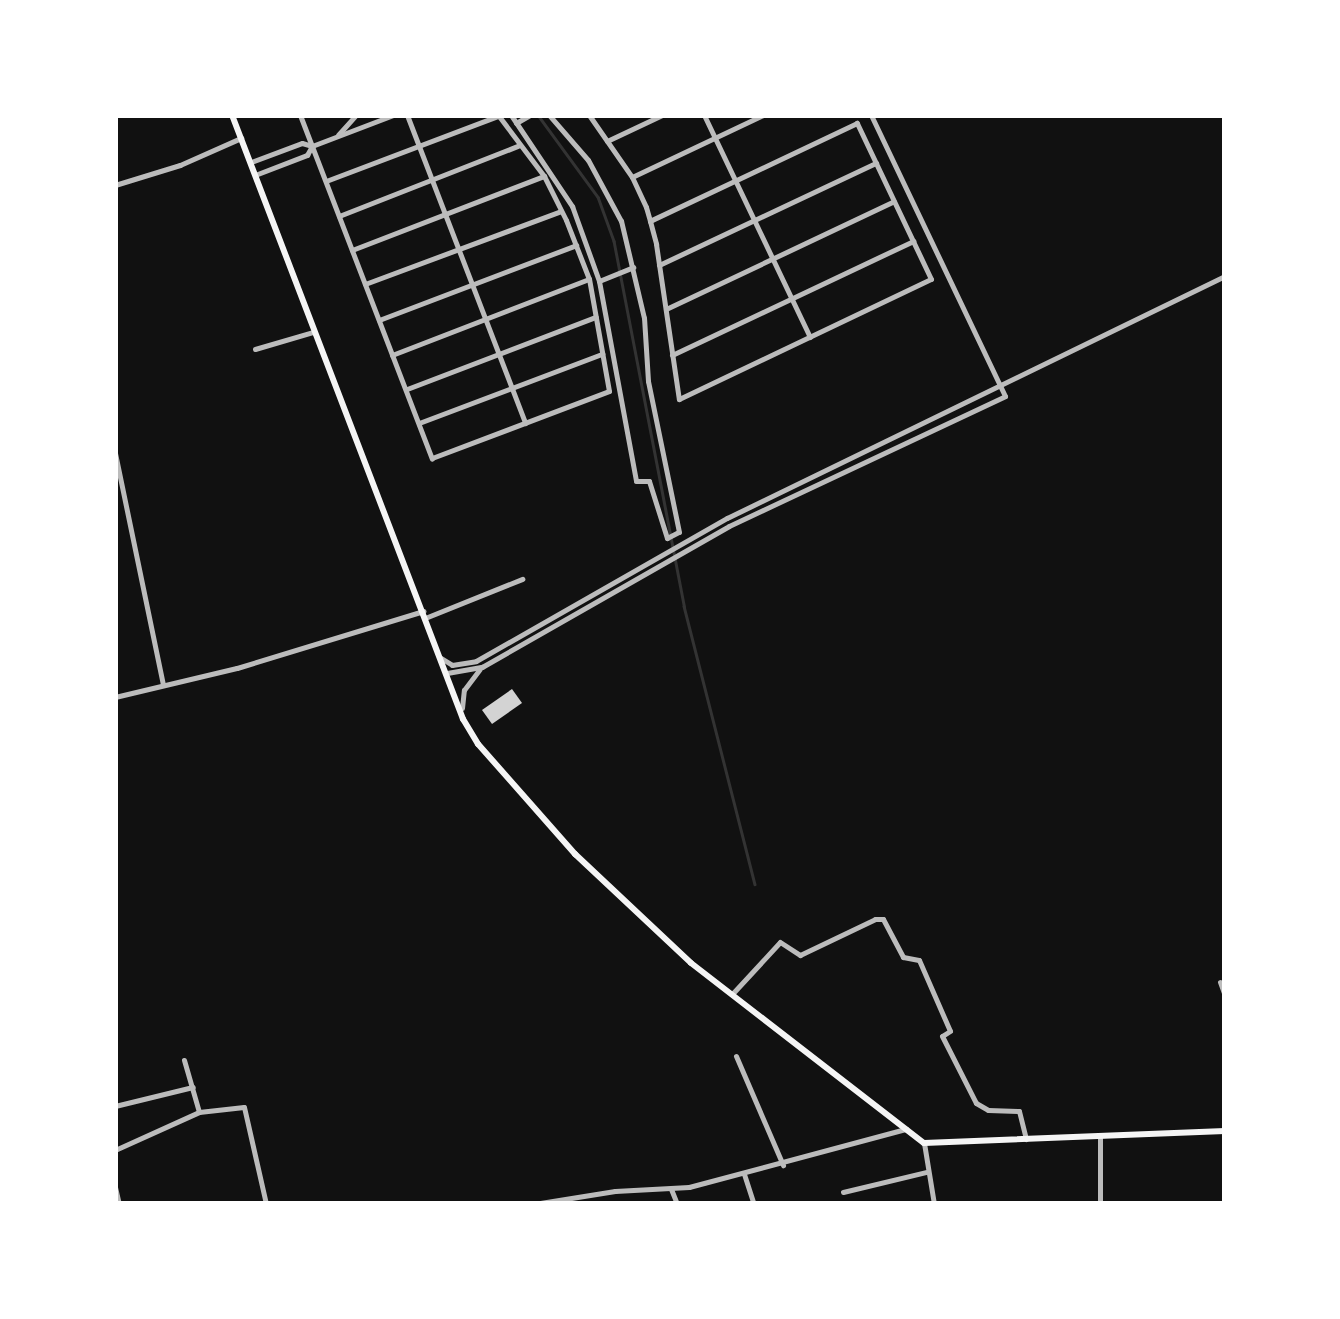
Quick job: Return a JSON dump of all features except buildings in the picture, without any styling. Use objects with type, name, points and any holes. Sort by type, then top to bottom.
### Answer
[{"type":"main road","points":[[232,115],[313,332],[478,744],[575,854],[691,963],[924,1143],[1225,1130]]},
{"type":"street","points":[[336,136],[356,115]]},
{"type":"street","points":[[255,174],[306,155],[312,146],[392,115]]},
{"type":"street","points":[[407,115],[525,423]]},
{"type":"street","points":[[302,116],[312,146],[432,458],[610,391],[588,280],[562,210],[544,176],[498,115],[326,181]]},
{"type":"street","points":[[511,115],[572,206],[599,281],[635,478],[638,482],[648,481],[669,537],[677,533],[654,420],[644,318],[621,221],[588,160],[549,115]]},
{"type":"street","points":[[516,122],[530,115]]},
{"type":"street","points":[[589,115],[632,177],[650,221],[679,399],[931,280],[857,123],[650,221]]},
{"type":"street","points":[[607,141],[662,115]]},
{"type":"street","points":[[704,115],[810,337]]},
{"type":"street","points":[[632,177],[763,115]]},
{"type":"street","points":[[447,673],[482,666],[729,526],[1005,396],[871,115]]},
{"type":"street","points":[[115,185],[180,165],[241,138]]},
{"type":"street","points":[[250,162],[302,143],[312,146]]},
{"type":"street","points":[[339,216],[518,146]]},
{"type":"street","points":[[659,265],[876,162]]},
{"type":"street","points":[[352,250],[544,176]]},
{"type":"street","points":[[666,310],[894,201]]},
{"type":"street","points":[[365,284],[562,210]]},
{"type":"street","points":[[672,355],[913,241]]},
{"type":"street","points":[[379,320],[576,245]]},
{"type":"street","points":[[599,281],[630,268]]},
{"type":"street","points":[[441,658],[452,665],[476,661],[650,558],[1225,276]]},
{"type":"street","points":[[392,355],[588,280]]},
{"type":"street","points":[[406,390],[596,317]]},
{"type":"street","points":[[255,349],[313,332]]},
{"type":"street","points":[[419,423],[602,354]]},
{"type":"street","points":[[115,453],[163,684]]},
{"type":"street","points":[[115,697],[237,668],[424,614],[522,579]]},
{"type":"street","points":[[462,708],[464,690],[482,666]]},
{"type":"street","points":[[733,993],[780,942],[800,955],[875,918],[883,919],[903,957],[919,960],[950,1031],[942,1036],[976,1103],[988,1110],[1019,1111],[1026,1138]]},
{"type":"street","points":[[1220,982],[1225,996]]},
{"type":"street","points":[[736,1056],[783,1165]]},
{"type":"street","points":[[184,1060],[199,1112]]},
{"type":"street","points":[[115,1106],[193,1087]]},
{"type":"street","points":[[115,1150],[199,1112],[246,1108],[266,1204]]},
{"type":"street","points":[[534,1204],[616,1190],[671,1189],[783,1165],[906,1128]]},
{"type":"street","points":[[1100,1135],[1100,1204]]},
{"type":"street","points":[[924,1143],[934,1204]]},
{"type":"street","points":[[843,1192],[926,1172]]},
{"type":"street","points":[[744,1174],[754,1204]]},
{"type":"street","points":[[115,1187],[119,1204]]},
{"type":"street","points":[[671,1189],[677,1204]]},
{"type":"waterway","points":[[538,115],[598,197],[614,241],[684,606],[755,884]]}]
